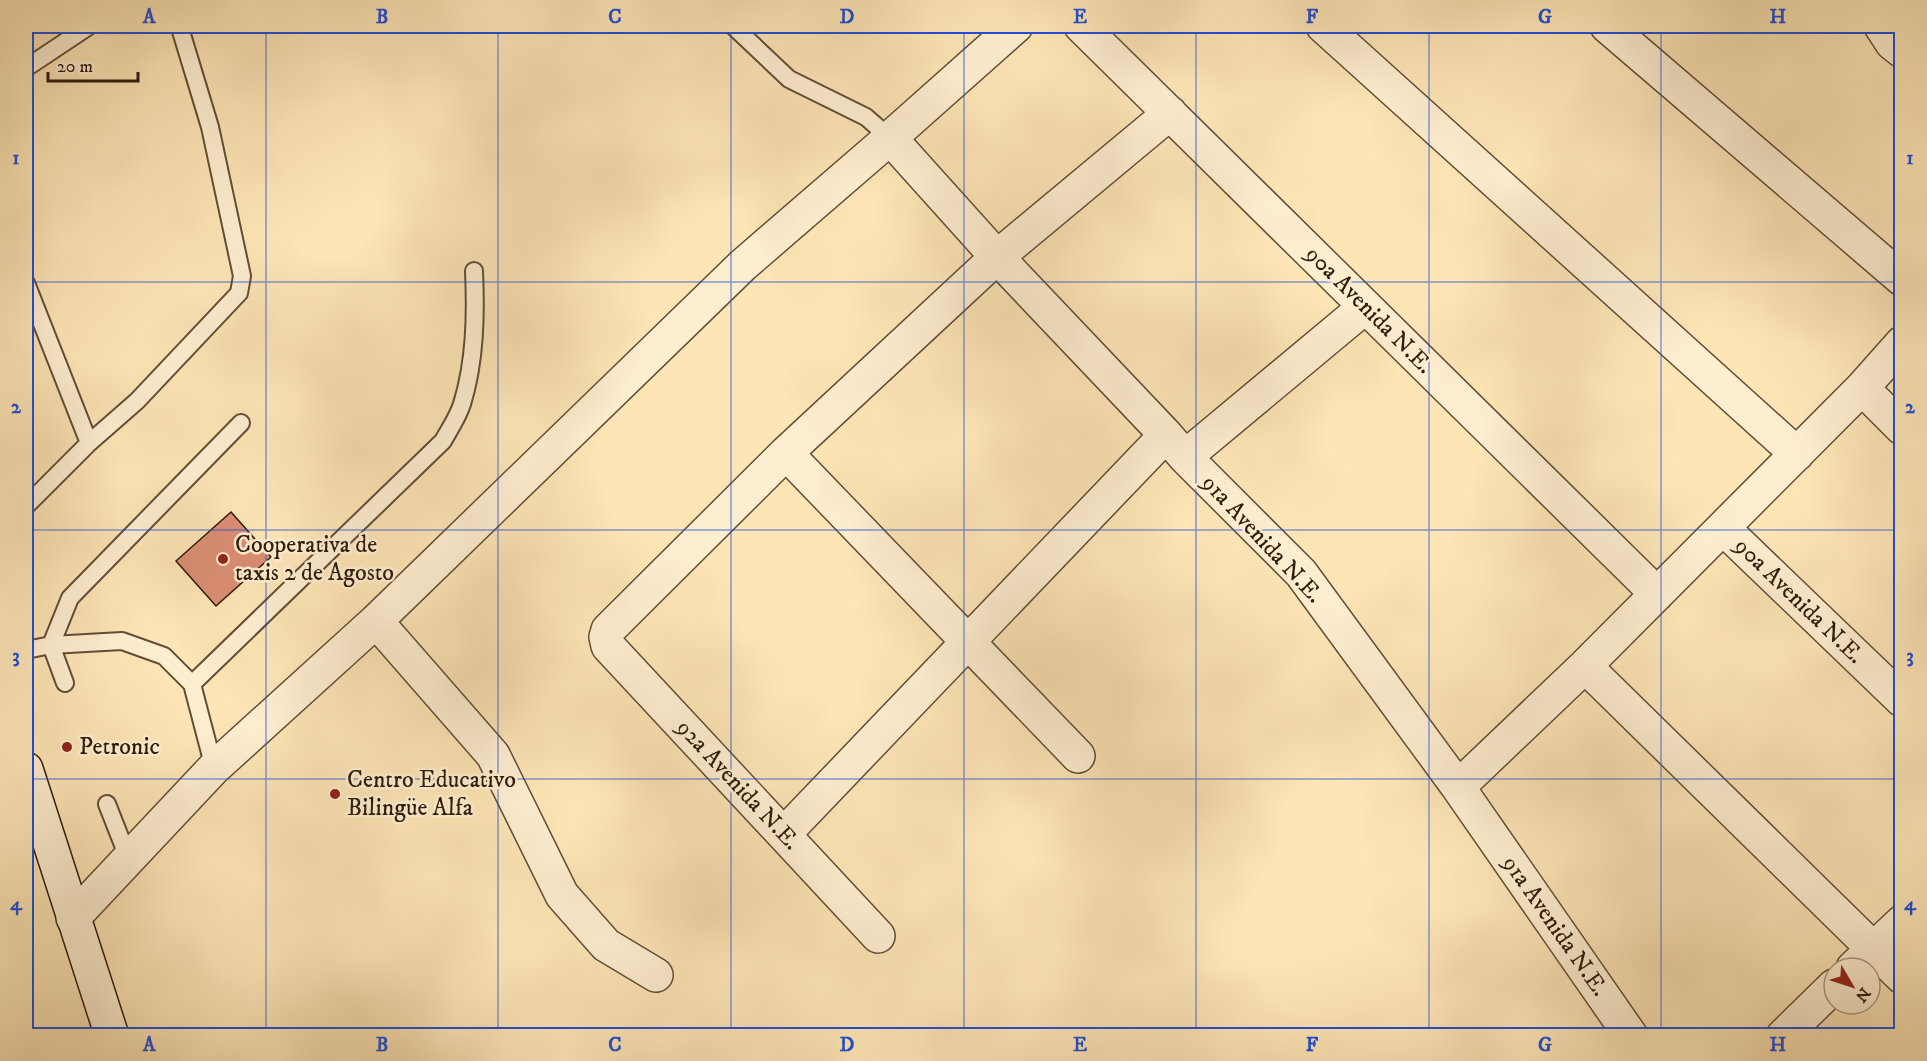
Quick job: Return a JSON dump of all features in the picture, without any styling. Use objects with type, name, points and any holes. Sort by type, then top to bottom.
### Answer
[{"type":"street","points":[[73,918],[214,768],[376,621],[743,265],[1016,26]]},
{"type":"street","name":"90a Avenida N.E.","points":[[1081,26],[1657,594]]},
{"type":"street","points":[[1323,26],[1797,454]]},
{"type":"street","points":[[1607,26],[1902,279]]},
{"type":"street","points":[[1881,26],[1892,43],[1902,51]]},
{"type":"street","points":[[1078,756],[786,453],[997,258],[1170,113]]},
{"type":"street","name":"91a Avenida N.E.","points":[[890,138],[997,258],[1301,573],[1458,787],[1630,1035]]},
{"type":"street","points":[[784,834],[968,641],[1176,446],[1365,306]]},
{"type":"street","points":[[1458,787],[1585,666],[1797,454],[1862,388],[1902,343]]},
{"type":"street","points":[[1862,388],[1902,428]]},
{"type":"street","name":"92a Avenida N.E.","points":[[786,453],[608,630],[606,637],[608,646],[878,936]]},
{"type":"street","name":"90a Avenida N.E.","points":[[1723,528],[1902,700]]},
{"type":"street","points":[[376,621],[493,755],[562,895],[606,945],[656,975]]},
{"type":"street","points":[[1585,666],[1861,956]]},
{"type":"street","points":[[26,769],[112,1035]]},
{"type":"street","points":[[1865,956],[1902,922]]},
{"type":"street","points":[[1882,967],[1902,977]]},
{"type":"street","points":[[1783,1035],[1822,998]]},
{"type":"lane","points":[[26,68],[89,26]]},
{"type":"lane","points":[[26,506],[137,401],[239,293],[242,276],[210,127],[180,28],[177,26]]},
{"type":"lane","points":[[733,26],[789,79],[866,117],[890,138]]},
{"type":"lane","points":[[192,684],[443,441],[461,407],[470,372],[476,309],[474,271]]},
{"type":"lane","points":[[26,283],[89,444]]},
{"type":"lane","points":[[65,683],[51,645],[70,598],[241,423]]},
{"type":"lane","points":[[26,650],[51,645],[122,641],[164,656],[192,684],[214,768]]},
{"type":"lane","points":[[107,804],[129,860]]},
{"type":"building","name":"Cooperativa de taxis 2 de Agosto","points":[[231,512],[271,557],[216,606],[176,561]]},
{"type":"place","name":"Cooperativa de taxis 2 de Agosto","points":[[223,559]]},
{"type":"place","name":"Petronic","points":[[67,747]]},
{"type":"place","name":"Centro Educativo Bilingüe Alfa","points":[[335,794]]}]
